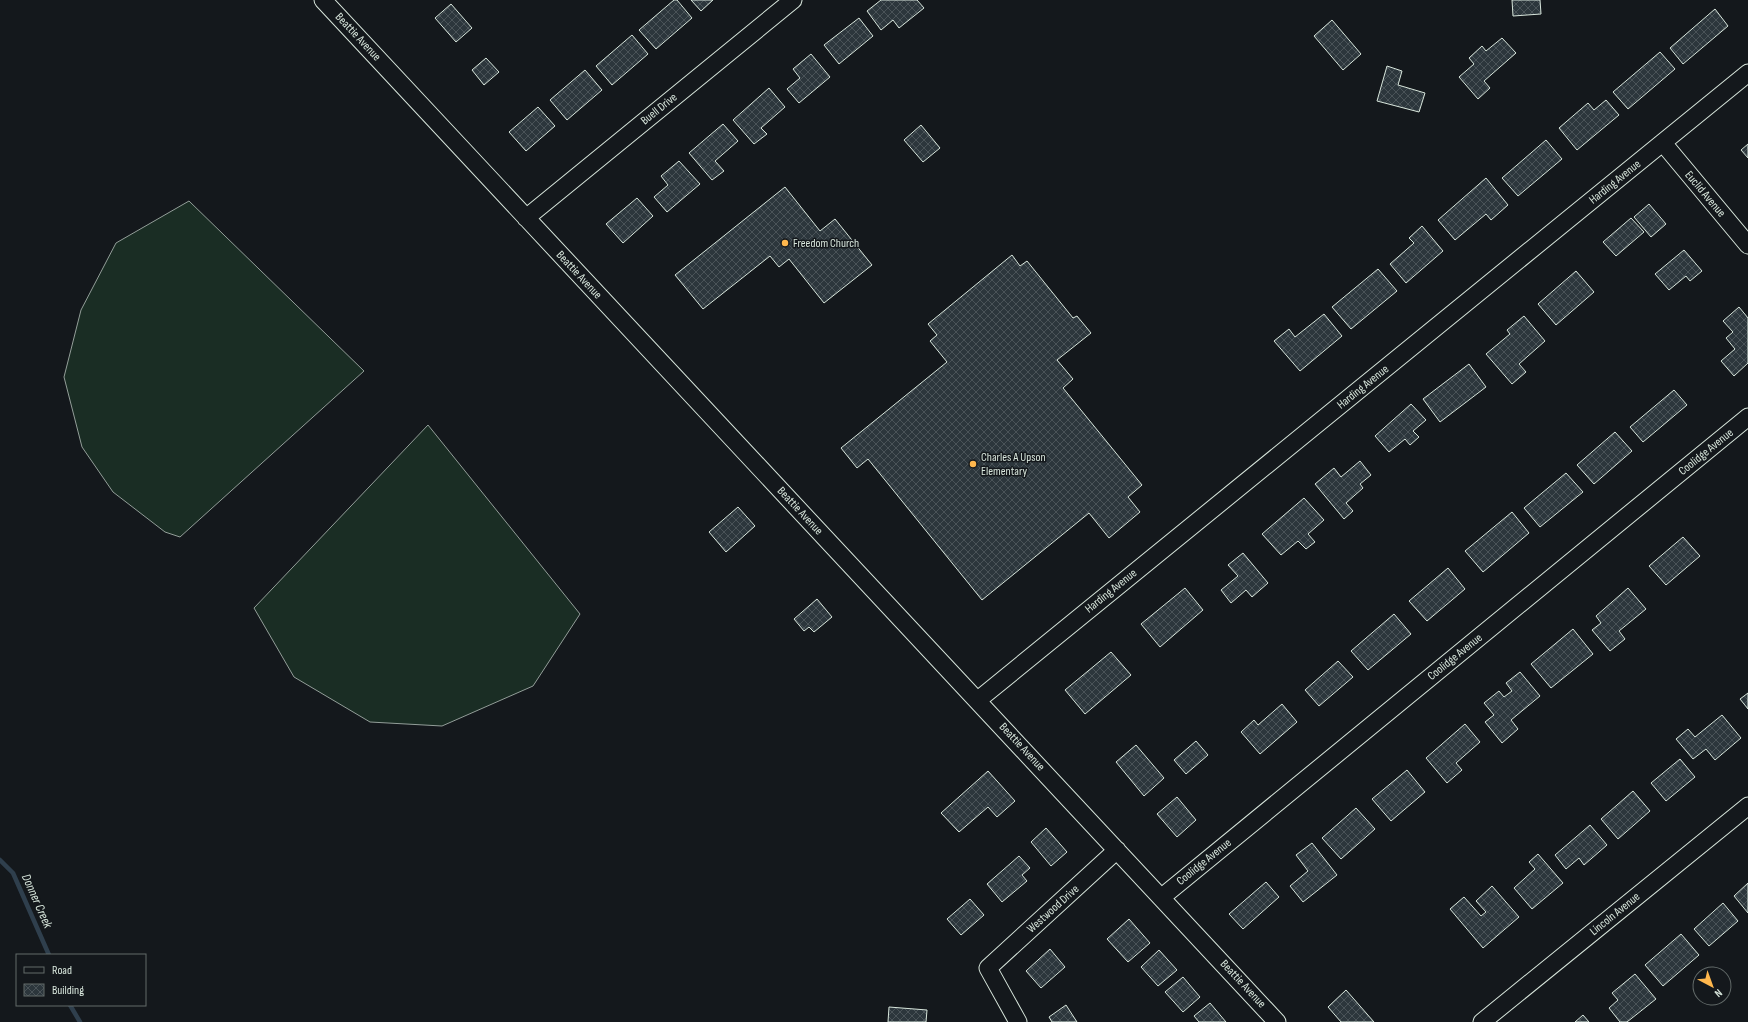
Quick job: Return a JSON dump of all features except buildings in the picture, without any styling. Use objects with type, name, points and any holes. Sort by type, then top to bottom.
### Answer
[{"type":"street","name":"Beattie Avenue","points":[[323,0],[1117,850],[1162,896],[1277,1022]]},
{"type":"street","name":"Buell Drive","points":[[526,218],[793,0]]},
{"type":"street","name":"Harding Avenue","points":[[978,700],[1748,73]]},
{"type":"street","name":"Euclid Avenue","points":[[1663,143],[1748,244]]},
{"type":"street","name":"Coolidge Avenue","points":[[1162,896],[1748,417]]},
{"type":"street","name":"Lincoln Avenue","points":[[1482,1022],[1748,806]]},
{"type":"street","name":"Westwood Drive","points":[[1018,1022],[988,968],[1117,850]]},
{"type":"green space","points":[[189,201],[364,371],[180,537],[165,532],[113,492],[82,447],[64,377],[81,310],[116,243]]},
{"type":"green space","points":[[428,425],[580,614],[533,686],[442,726],[370,722],[294,677],[254,608]]},
{"type":"waterway","name":"Donner Creek","points":[[0,860],[13,873],[49,954]]},
{"type":"waterway","name":"Donner Creek","points":[[71,1006],[80,1022]]},
{"type":"place","name":"Freedom Church","points":[[785,243]]},
{"type":"place","name":"Charles A Upson Elementary","points":[[973,464]]}]
